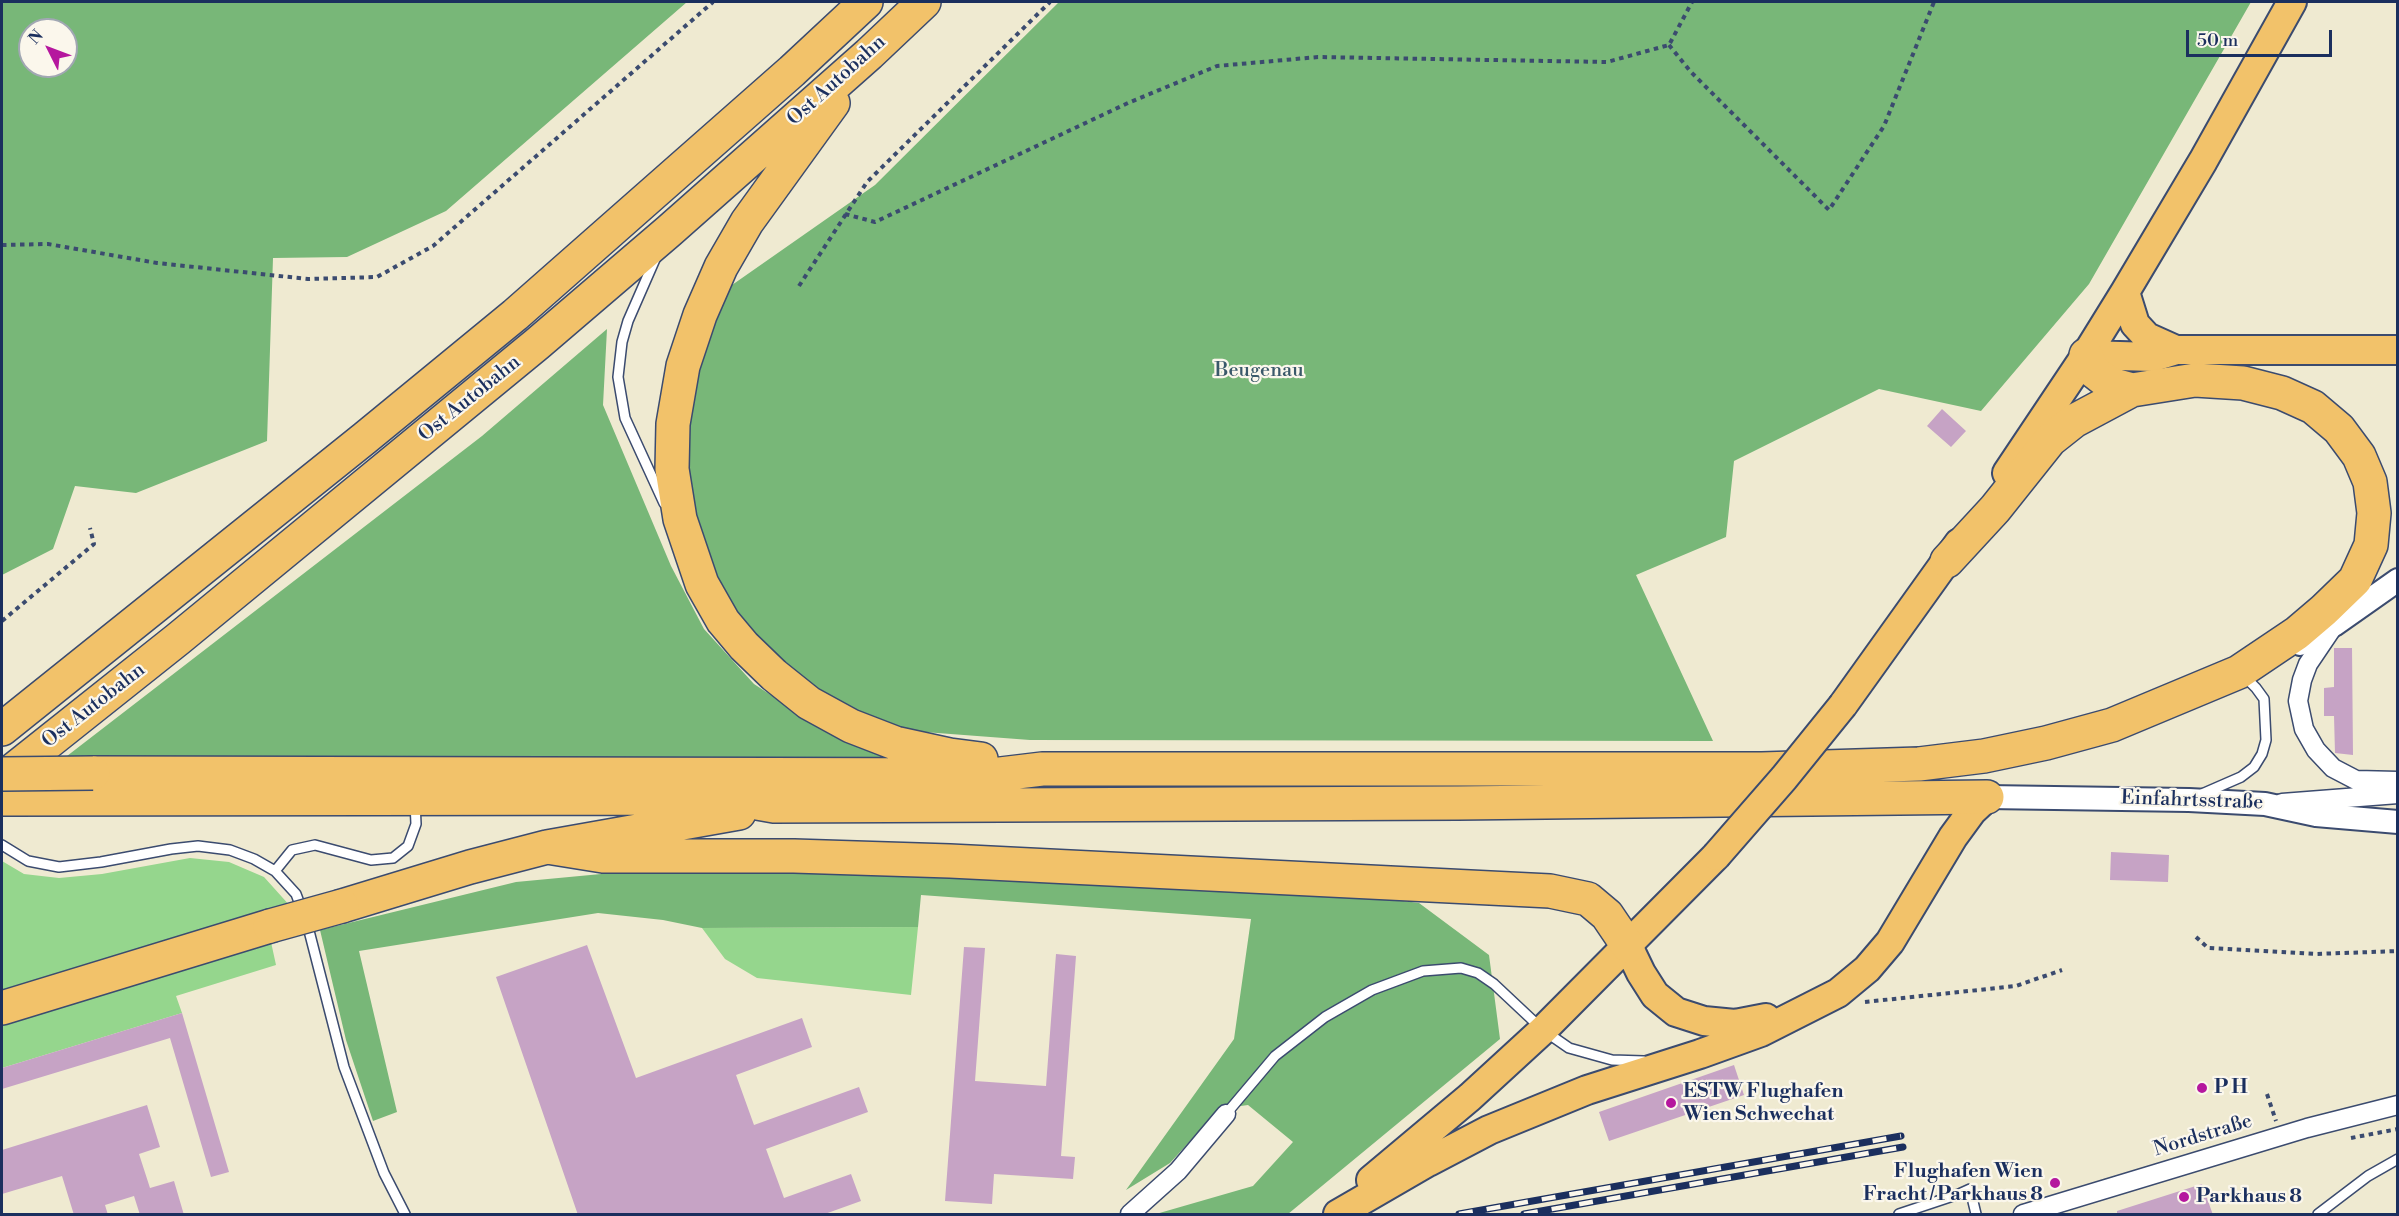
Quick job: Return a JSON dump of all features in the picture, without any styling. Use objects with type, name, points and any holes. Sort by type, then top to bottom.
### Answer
[{"type":"highway","name":"Ost Autobahn","points":[[2,729],[515,315],[792,71],[866,2]]},
{"type":"highway","name":"Ost Autobahn","points":[[2,779],[187,632],[537,344],[669,231],[869,54],[924,2]]},
{"type":"highway","points":[[869,54],[747,222],[717,276],[700,315],[683,366],[674,424],[672,469],[680,519],[702,584],[723,621],[744,646],[774,675],[809,703],[851,726],[895,743],[950,755],[1042,769]]},
{"type":"highway","points":[[2086,355],[2092,370],[2110,384],[2132,390]]},
{"type":"highway","points":[[2,774],[992,775],[1042,769],[1762,769],[1919,764],[1984,756],[2046,743],[2112,725],[2239,672],[2297,633],[2355,580],[2371,545],[2374,513],[2370,482],[2359,456],[2339,429],[2313,408],[2282,393],[2243,383],[2195,380],[2132,390],[2074,422],[2050,440],[1995,509],[1947,561]]},
{"type":"highway","points":[[2,1008],[470,867],[547,847],[774,806],[1458,803],[1987,797]]},
{"type":"highway","points":[[2,799],[729,798],[774,806]]},
{"type":"highway","points":[[547,847],[603,856],[794,856],[939,861],[1550,891],[1588,899],[1607,915],[1628,946]]},
{"type":"main road","points":[[1326,1215],[1470,1097],[1544,1030],[1716,856],[1784,778],[1843,705],[1947,561],[2086,355],[2203,161],[2292,2]]},
{"type":"main road","points":[[2125,292],[2135,324],[2147,337],[2176,350]]},
{"type":"main road","points":[[2086,355],[2153,357],[2176,350],[2397,350]]},
{"type":"main road","points":[[1338,1215],[1428,1162],[1489,1130],[1587,1089],[1700,1054],[1761,1032],[1817,1005],[1867,969],[1890,942],[1953,837],[1972,811],[1987,797]]},
{"type":"main road","points":[[1628,946],[1655,995],[1676,1012],[1704,1021],[1735,1024],[1817,1005]]},
{"type":"street","points":[[2239,672],[2334,625],[2397,580]]},
{"type":"street","points":[[2334,625],[2308,664],[2302,680],[2298,701],[2304,729],[2316,750],[2333,768],[2356,780],[2397,781]]},
{"type":"street","name":"Einfahrtsstraße","points":[[1987,797],[2189,800],[2265,804],[2397,794]]},
{"type":"street","points":[[2265,804],[2316,815],[2397,822]]},
{"type":"street","points":[[2374,820],[2397,832]]},
{"type":"street","name":"Nordstraße","points":[[2024,1215],[2307,1128],[2397,1105]]},
{"type":"street","points":[[1130,1215],[1178,1171],[1226,1114]]},
{"type":"lane","points":[[669,231],[628,321],[622,342],[618,377],[625,418],[702,584]]},
{"type":"lane","points":[[2189,800],[2241,777],[2254,767],[2262,754],[2266,740],[2264,699],[2239,672]]},
{"type":"lane","points":[[274,871],[292,850],[315,845],[371,860],[393,858],[408,846],[416,824],[415,800]]},
{"type":"lane","points":[[2,845],[28,861],[59,867],[198,846],[230,850],[254,859],[274,871],[296,894],[312,936],[344,1067],[384,1173],[405,1215]]},
{"type":"lane","points":[[1226,1114],[1275,1056],[1325,1017],[1372,990],[1423,971],[1461,968],[1478,973],[1494,984],[1544,1030],[1569,1048],[1612,1060],[1647,1061],[1700,1054]]},
{"type":"lane","points":[[2318,1215],[2368,1176],[2397,1159]]},
{"type":"lane","points":[[1899,1215],[1970,1189],[1976,1215]]},
{"type":"path","points":[[2,245],[48,244],[157,263],[308,279],[377,277],[433,246],[713,2]]},
{"type":"path","points":[[799,286],[867,182],[1050,2]]},
{"type":"path","points":[[845,214],[875,222],[1128,103],[1217,66],[1318,57],[1607,62],[1669,45],[1692,2]]},
{"type":"path","points":[[1669,45],[1691,72],[1828,210],[1884,126],[1934,2]]},
{"type":"path","points":[[2,621],[94,544],[90,528]]},
{"type":"path","points":[[2196,937],[2208,948],[2316,954],[2397,951]]},
{"type":"path","points":[[1817,1005],[1879,1001],[2016,986],[2062,970]]},
{"type":"green space","points":[[2,2],[687,2],[446,211],[347,257],[273,258],[267,441],[136,493],[75,486],[53,549],[2,575]]},
{"type":"green space","name":"Beugenau","points":[[1059,2],[2251,2],[2089,284],[1981,411],[1879,389],[1734,461],[1726,537],[1636,575],[1713,741],[1030,740],[911,731],[829,700],[774,660],[735,608],[702,555],[685,490],[685,430],[695,360],[722,292],[875,185]]},
{"type":"green space","points":[[607,329],[603,405],[671,566],[704,629],[754,684],[815,724],[882,751],[881,760],[67,756],[482,436]]},
{"type":"green space","points":[[190,858],[229,862],[264,877],[291,907],[2,995],[2,861],[24,874],[59,878],[102,874]]},
{"type":"green space","points":[[756,869],[1349,894],[1419,903],[1489,955],[1500,1039],[1288,1214],[1156,1214],[1253,1186],[1293,1142],[1248,1105],[1219,1109],[1170,1163],[1126,1190],[1234,1039],[1251,919],[921,895],[918,927],[702,928],[663,920],[598,913],[359,951],[397,1112],[373,1121],[346,1040],[320,930],[516,882],[633,871]]},
{"type":"green space","points":[[918,927],[911,995],[757,978],[725,959],[702,928]]},
{"type":"green space","points":[[271,942],[276,965],[176,996],[182,1013],[2,1068],[2,1023]]},
{"type":"building","points":[[1942,409],[1966,431],[1951,447],[1927,426]]},
{"type":"building","points":[[2334,648],[2352,648],[2353,755],[2335,753],[2334,716],[2324,716],[2324,688],[2334,687]]},
{"type":"building","points":[[2111,852],[2169,855],[2168,882],[2110,880]]},
{"type":"building","points":[[587,945],[636,1078],[802,1018],[812,1047],[736,1075],[754,1125],[859,1087],[868,1112],[766,1149],[784,1198],[851,1174],[861,1201],[822,1215],[578,1215],[496,977]]},
{"type":"building","points":[[964,947],[985,948],[975,1081],[1046,1086],[1056,954],[1076,956],[1061,1156],[1075,1157],[1073,1179],[994,1174],[992,1204],[945,1201]]},
{"type":"building","points":[[182,1013],[229,1172],[211,1177],[170,1038],[2,1089],[2,1068]]},
{"type":"building","name":"ESTW Flughafen Wien Schwechat","points":[[1734,1065],[1744,1095],[1609,1141],[1599,1112]]},
{"type":"building","points":[[147,1105],[160,1147],[139,1154],[150,1188],[174,1181],[184,1215],[140,1215],[134,1196],[105,1205],[108,1215],[74,1215],[62,1176],[2,1194],[2,1150]]},
{"type":"building","name":"Parkhaus 8","points":[[2202,1184],[2213,1215],[2117,1215],[2117,1211]]},
{"type":"railway","points":[[1459,1214],[1901,1136]]},
{"type":"railway","points":[[1524,1214],[1903,1147]]},
{"type":"place","name":"P H","points":[[2202,1088]]},
{"type":"place","name":"ESTW Flughafen Wien Schwechat","points":[[1671,1103]]},
{"type":"place","name":"Flughafen Wien Fracht / Parkhaus 8","points":[[2055,1183]]},
{"type":"place","name":"Parkhaus 8","points":[[2184,1197]]}]
